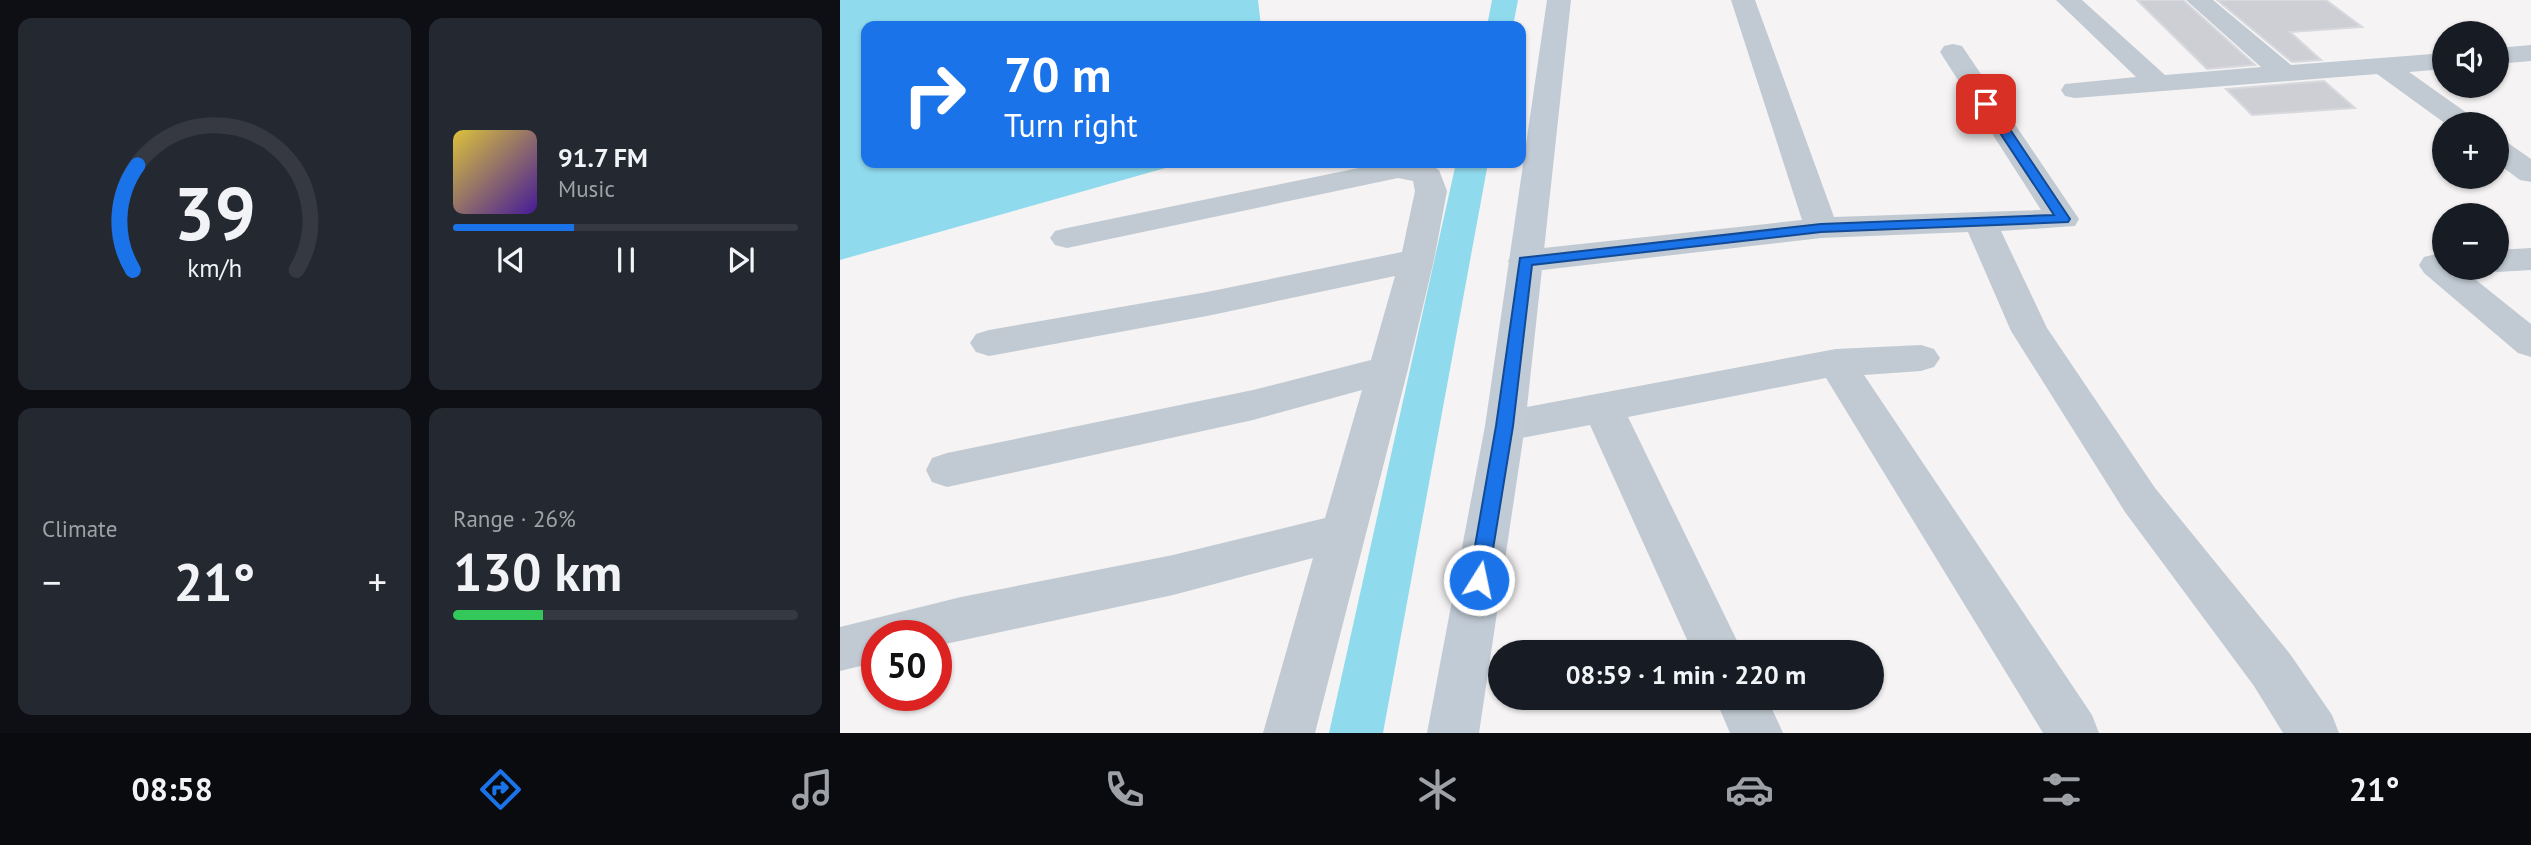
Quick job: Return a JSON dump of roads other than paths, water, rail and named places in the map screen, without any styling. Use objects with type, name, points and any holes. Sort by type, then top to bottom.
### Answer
[{"type":"main road","points":[[1452,733],[1505,426],[1559,0]]},
{"type":"street","points":[[1743,0],[1821,228]]},
{"type":"street","points":[[2068,0],[2157,82]]},
{"type":"street","points":[[2199,0],[2283,72]]},
{"type":"street","points":[[1525,261],[1821,228],[2063,219],[1953,52]]},
{"type":"street","points":[[2509,56],[2531,53]]},
{"type":"street","points":[[2075,90],[2432,62]]},
{"type":"street","points":[[2382,65],[2447,112]]},
{"type":"street","points":[[2509,157],[2531,173]]},
{"type":"street","points":[[1068,238],[1398,169],[1416,170],[1428,177],[1431,191],[1417,260],[1289,733]]},
{"type":"street","points":[[1980,222],[2030,331],[2140,500],[2272,670],[2313,733]]},
{"type":"street","points":[[2509,260],[2531,259]]},
{"type":"street","points":[[989,343],[1207,304],[1417,260]]},
{"type":"street","points":[[2454,280],[2531,344]]},
{"type":"street","points":[[1505,426],[1836,363],[1921,358]]},
{"type":"street","points":[[1836,363],[2073,733]]},
{"type":"street","points":[[947,470],[1253,405],[1389,369]]},
{"type":"street","points":[[1603,408],[1712,640]]},
{"type":"street","points":[[952,620],[1173,575],[1344,532]]},
{"type":"street","points":[[840,649],[861,644]]},
{"type":"street","points":[[1746,710],[1757,733]]},
{"type":"water","points":[[840,0],[1258,0],[1260,21],[861,21],[861,168],[1165,168],[840,260]]},
{"type":"waterway","points":[[1501,21],[1505,0]]},
{"type":"waterway","points":[[1356,733],[1471,168]]}]
